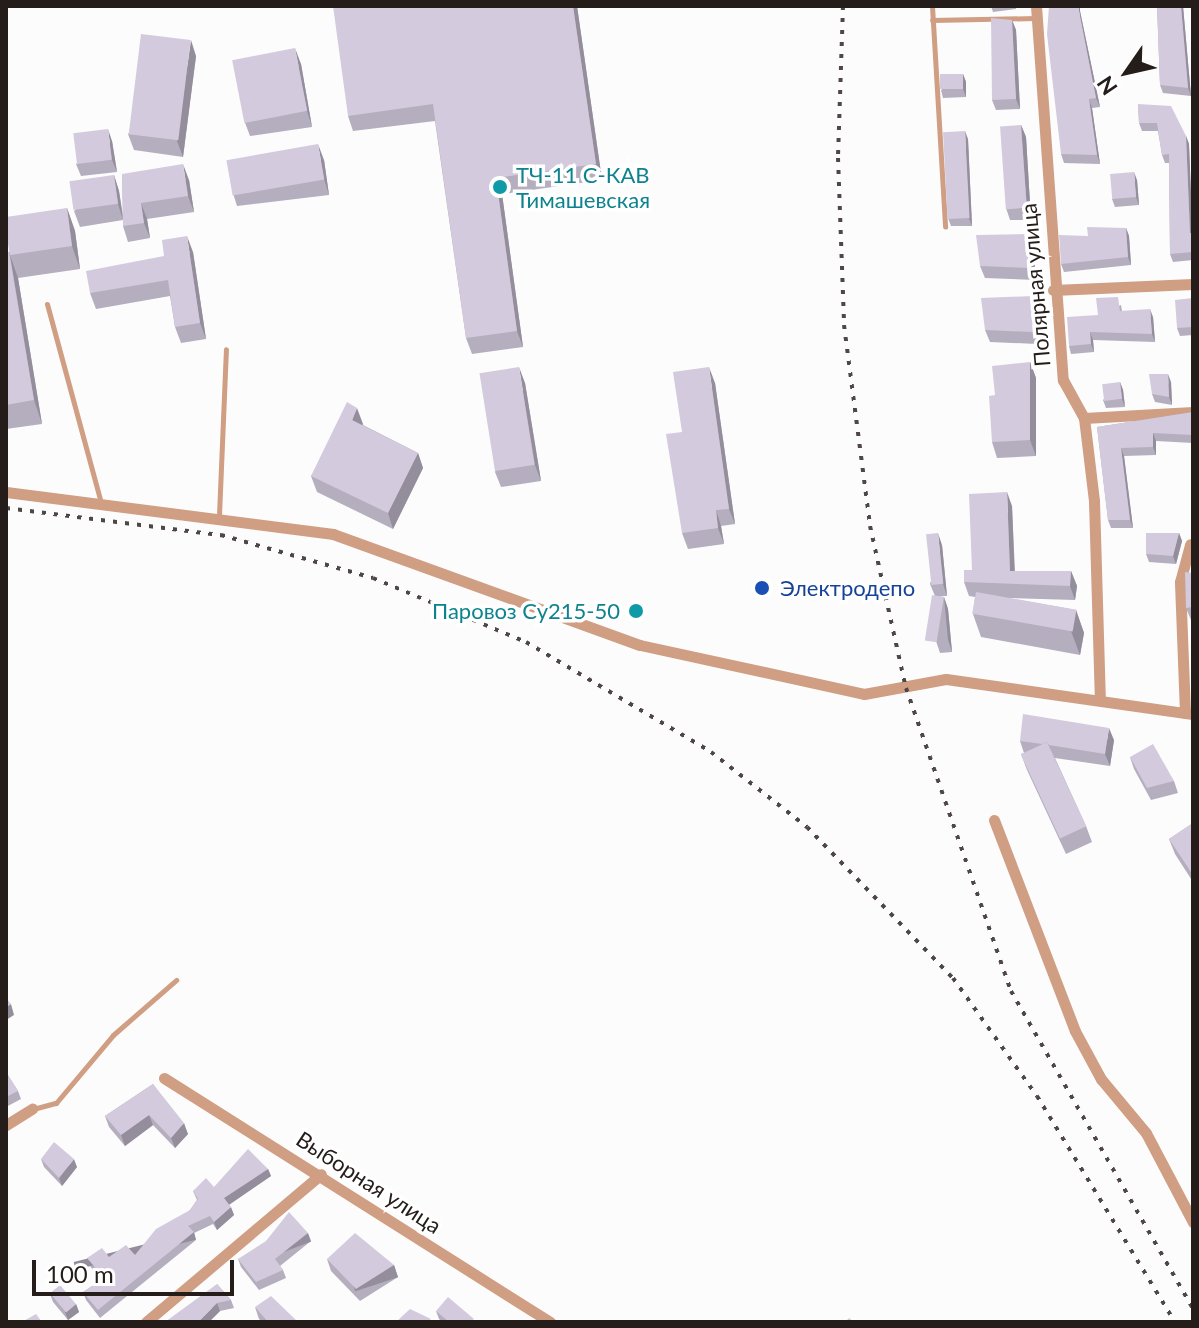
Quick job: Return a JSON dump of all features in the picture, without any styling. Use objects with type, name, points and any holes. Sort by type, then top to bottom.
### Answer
[{"type":"street","name":"Полярная улица","points":[[1037,12],[1053,290],[1063,380],[1084,418],[1100,699]]},
{"type":"street","points":[[1053,290],[1193,284]]},
{"type":"street","points":[[1084,418],[1193,412]]},
{"type":"street","points":[[6,492],[219,515],[395,551],[691,658],[864,694],[946,679],[1189,714],[1180,582],[1190,544]]},
{"type":"street","points":[[994,820],[1075,1031],[1101,1079],[1146,1133],[1193,1222]]},
{"type":"street","name":"Выборная улица","points":[[164,1078],[321,1174],[550,1322]]},
{"type":"street","points":[[6,1125],[32,1109]]},
{"type":"street","points":[[146,1322],[321,1174]]},
{"type":"lane","points":[[932,6],[945,227]]},
{"type":"lane","points":[[932,20],[1037,12]]},
{"type":"lane","points":[[47,304],[101,504]]},
{"type":"lane","points":[[219,515],[226,349]]},
{"type":"lane","points":[[32,1109],[56,1103],[113,1035],[176,980]]},
{"type":"building","name":"ТЧ-11 С-КАВ Тимашевская","points":[[333,6],[573,6],[596,164],[496,178],[517,331],[466,338],[433,104],[348,116]]},
{"type":"building","points":[[1049,6],[1078,6],[1096,98],[1089,99],[1097,155],[1061,154],[1047,34]]},
{"type":"building","points":[[1157,6],[1181,6],[1188,88],[1160,85]]},
{"type":"building","points":[[991,18],[1012,20],[1016,99],[992,100]]},
{"type":"building","points":[[141,34],[191,40],[178,140],[129,134]]},
{"type":"building","points":[[295,48],[307,111],[244,123],[232,60]]},
{"type":"building","points":[[940,74],[963,74],[963,89],[940,89]]},
{"type":"building","points":[[1138,104],[1171,106],[1186,136],[1193,252],[1170,254],[1169,154],[1162,155],[1157,123],[1139,123]]},
{"type":"building","points":[[1021,125],[1027,208],[1006,209],[1000,126]]},
{"type":"building","points":[[108,129],[112,160],[77,164],[73,133]]},
{"type":"building","points":[[965,131],[970,218],[948,219],[943,132]]},
{"type":"building","points":[[318,144],[324,179],[233,196],[226,160]]},
{"type":"building","points":[[183,164],[188,196],[141,203],[144,223],[123,226],[122,174]]},
{"type":"building","points":[[1134,172],[1136,197],[1112,199],[1110,174]]},
{"type":"building","points":[[114,175],[118,204],[73,210],[69,181]]},
{"type":"building","points":[[67,208],[72,246],[10,255],[6,217]]},
{"type":"building","points":[[1087,227],[1126,228],[1128,257],[1061,264],[1059,235],[1088,236]]},
{"type":"building","points":[[1029,234],[1031,268],[980,266],[976,235]]},
{"type":"building","points":[[187,236],[200,323],[175,327],[168,280],[90,293],[86,271],[164,256],[162,240]]},
{"type":"building","points":[[9,252],[34,400],[6,405],[6,253]]},
{"type":"building","points":[[1032,296],[1033,332],[985,330],[981,298]]},
{"type":"building","points":[[1118,297],[1120,311],[1150,309],[1152,334],[1090,332],[1091,344],[1069,346],[1067,317],[1098,315],[1096,298]]},
{"type":"building","points":[[1193,298],[1193,327],[1177,328],[1175,300]]},
{"type":"building","points":[[1030,362],[1030,440],[992,442],[989,396],[995,395],[992,366]]},
{"type":"building","points":[[519,367],[534,465],[495,471],[479,373]]},
{"type":"building","points":[[709,367],[729,509],[716,510],[718,528],[682,533],[666,434],[682,432],[673,372]]},
{"type":"building","points":[[1149,374],[1168,374],[1169,397],[1152,394]]},
{"type":"building","points":[[1120,382],[1122,399],[1104,401],[1102,384]]},
{"type":"building","points":[[347,402],[357,408],[352,420],[418,453],[388,513],[311,476]]},
{"type":"building","points":[[1193,412],[1193,435],[1153,433],[1153,447],[1121,448],[1130,520],[1108,520],[1097,427]]},
{"type":"building","points":[[1007,492],[1010,571],[1071,571],[1070,586],[964,582],[964,570],[972,570],[969,494]]},
{"type":"building","points":[[938,533],[943,584],[931,585],[926,534]]},
{"type":"building","points":[[1146,533],[1179,533],[1173,556],[1146,554]]},
{"type":"building","points":[[1185,572],[1193,573],[1193,607],[1186,608]]},
{"type":"building","points":[[976,592],[1076,610],[1073,631],[972,614]]},
{"type":"building","points":[[932,595],[944,597],[937,642],[925,640]]},
{"type":"building","points":[[1023,714],[1109,728],[1105,754],[1049,745],[1047,742],[1020,741]]},
{"type":"building","points":[[1047,742],[1086,826],[1060,839],[1021,754]]},
{"type":"building","points":[[1153,744],[1174,781],[1147,788],[1130,757]]},
{"type":"building","points":[[1193,823],[1193,875],[1169,839]]},
{"type":"building","points":[[6,1072],[18,1091],[6,1097]]},
{"type":"building","points":[[153,1084],[184,1123],[171,1138],[149,1115],[121,1135],[105,1116]]},
{"type":"building","points":[[54,1142],[74,1159],[59,1178],[41,1159]]},
{"type":"building","points":[[248,1149],[268,1169],[224,1198],[231,1207],[214,1222],[210,1216],[188,1226],[194,1232],[98,1310],[83,1292],[104,1278],[87,1258],[102,1248],[109,1257],[126,1245],[135,1255],[156,1229],[190,1210],[198,1199],[193,1191],[206,1178],[214,1187]]},
{"type":"building","points":[[289,1212],[308,1233],[275,1259],[283,1270],[256,1282],[238,1259],[266,1241]]},
{"type":"building","points":[[355,1233],[394,1265],[356,1289],[327,1259]]},
{"type":"building","points":[[217,1284],[231,1300],[217,1303],[198,1322],[165,1322]]},
{"type":"building","points":[[60,1285],[76,1304],[66,1313],[50,1293]]},
{"type":"building","points":[[271,1296],[298,1322],[268,1322],[255,1307]]},
{"type":"building","points":[[448,1297],[474,1319],[470,1322],[449,1322],[436,1311]]},
{"type":"building","points":[[410,1309],[431,1319],[427,1322],[396,1322]]},
{"type":"building","points":[[36,1314],[42,1322],[22,1322]]},
{"type":"railway","points":[[843,6],[838,158],[844,325],[870,526],[906,688],[1011,991],[1193,1309]]},
{"type":"railway","points":[[6,508],[221,535],[373,578],[526,642],[711,752],[807,827],[953,978],[1037,1096],[1175,1322]]},
{"type":"place","name":"ТЧ-11 С-КАВ Тимашевская","points":[[500,187]]},
{"type":"place","name":"Электродепо","points":[[762,588]]},
{"type":"place","name":"Паровоз Су215-50","points":[[636,611]]}]
